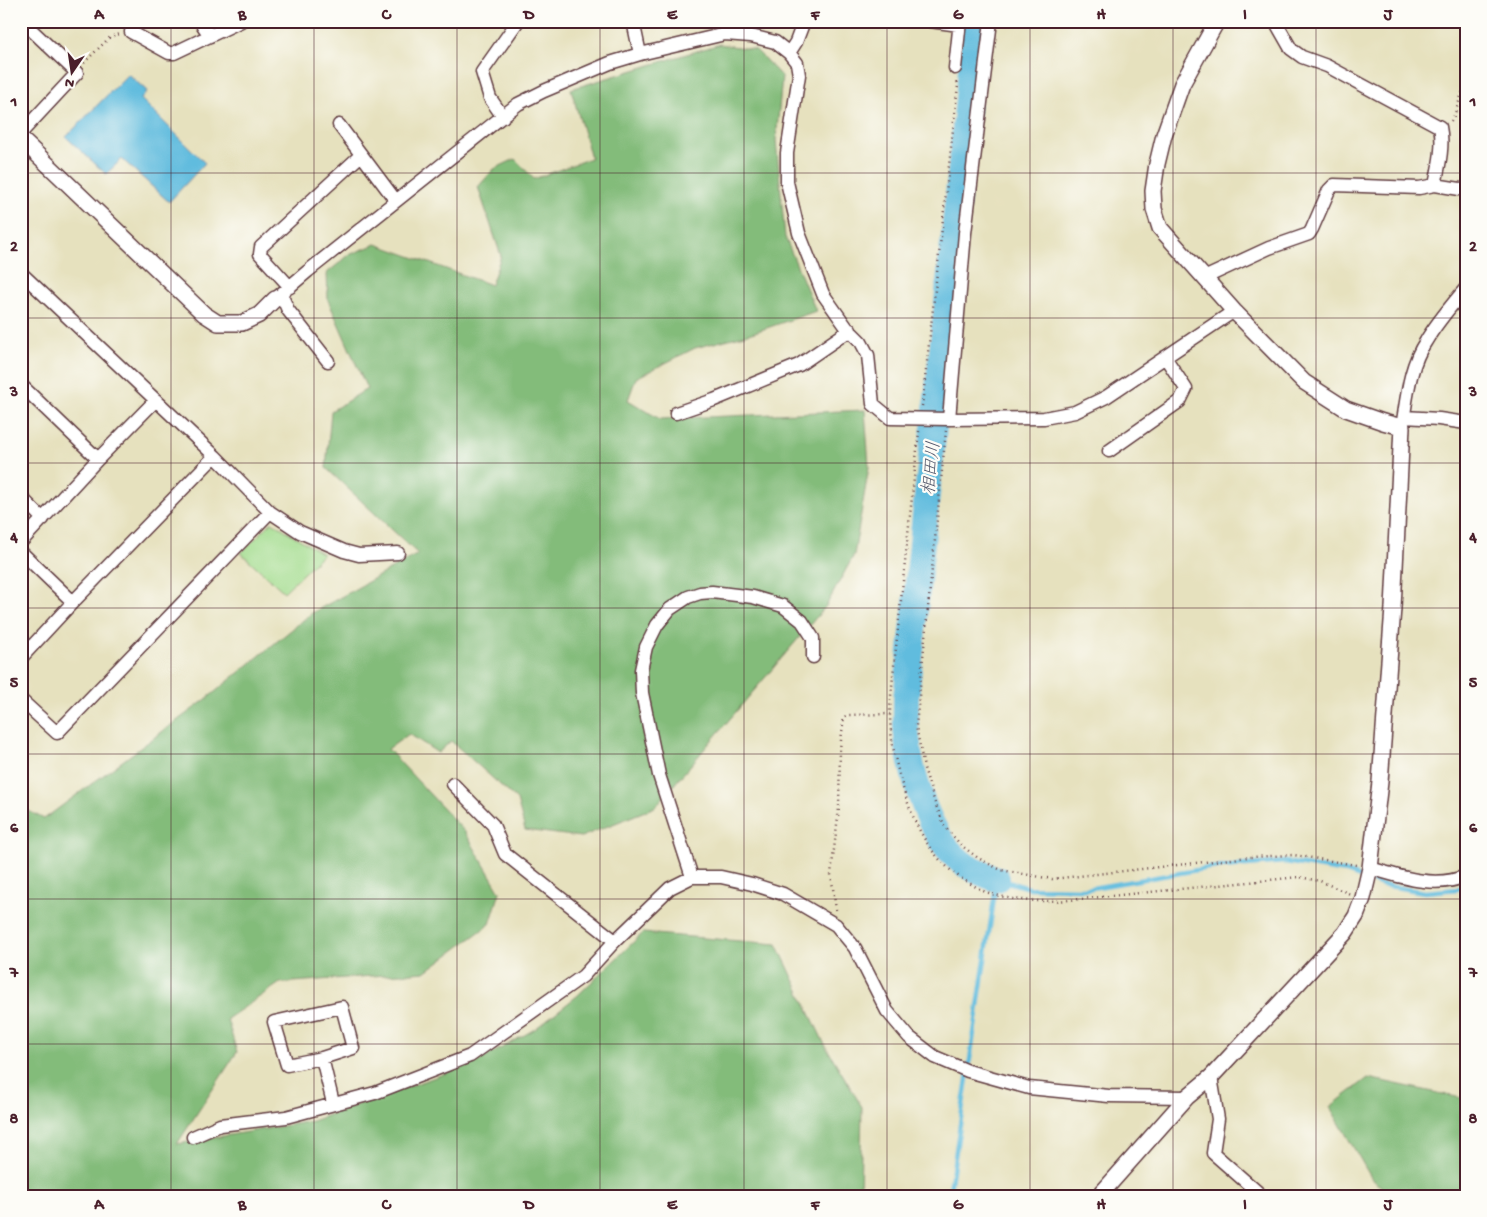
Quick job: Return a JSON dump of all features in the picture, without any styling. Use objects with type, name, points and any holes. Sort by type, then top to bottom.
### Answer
[{"type":"street","points":[[21,133],[77,74],[22,21]]},
{"type":"street","points":[[200,21],[210,36]]},
{"type":"street","points":[[131,32],[169,53],[174,53],[241,21]]},
{"type":"street","points":[[502,117],[490,98],[482,72],[518,21]]},
{"type":"street","points":[[633,21],[640,54]]},
{"type":"street","points":[[789,53],[796,42],[804,21]]},
{"type":"street","points":[[930,21],[960,23],[955,68]]},
{"type":"street","points":[[946,419],[965,234],[991,21]]},
{"type":"street","points":[[1216,21],[1182,84],[1164,135],[1153,191],[1154,209],[1160,228],[1234,312],[1304,382],[1324,396],[1353,412],[1383,422],[1439,419],[1466,423]]},
{"type":"street","points":[[1275,21],[1291,49],[1302,57],[1336,70],[1440,127],[1442,135],[1440,160],[1435,184]]},
{"type":"street","points":[[21,139],[204,314],[218,323],[242,323],[258,314],[518,104],[610,63],[640,54],[725,34],[751,36],[775,42],[797,62],[799,75],[787,153],[787,182],[799,233],[823,294],[861,342],[868,355],[873,404],[890,418],[1044,418],[1075,412],[1106,397],[1234,312]]},
{"type":"street","points":[[339,125],[396,201]]},
{"type":"street","points":[[328,361],[288,310],[282,293],[260,254],[261,247],[361,154]]},
{"type":"street","points":[[1204,278],[1269,248],[1309,234],[1329,190],[1334,185],[1419,188],[1435,184],[1466,190]]},
{"type":"street","points":[[21,273],[215,456],[270,512],[300,532],[344,551],[359,555],[398,553]]},
{"type":"street","points":[[1099,1196],[1187,1097],[1211,1077],[1345,933],[1356,916],[1363,898],[1370,868],[1380,782],[1393,608],[1403,422],[1413,368],[1425,342],[1466,288]]},
{"type":"street","points":[[676,413],[714,400],[799,365],[850,330]]},
{"type":"street","points":[[1109,451],[1180,401],[1186,389],[1165,358]]},
{"type":"street","points":[[21,385],[98,458]]},
{"type":"street","points":[[21,542],[98,458],[156,400]]},
{"type":"street","points":[[21,658],[215,456]]},
{"type":"street","points":[[21,497],[43,519]]},
{"type":"street","points":[[21,700],[57,734],[270,512]]},
{"type":"street","points":[[21,552],[73,602]]},
{"type":"street","points":[[692,877],[659,775],[642,694],[641,670],[646,647],[657,625],[670,610],[688,597],[700,593],[712,592],[753,597],[783,606],[802,621],[813,638],[814,657]]},
{"type":"street","points":[[453,784],[493,825],[505,854],[616,941]]},
{"type":"street","points":[[1370,868],[1404,878],[1429,882],[1459,879],[1466,876]]},
{"type":"street","points":[[193,1137],[220,1125],[286,1117],[375,1093],[470,1056],[583,976],[670,888],[692,877],[721,877],[783,894],[833,923],[855,948],[887,1011],[909,1037],[935,1057],[968,1071],[1030,1088],[1109,1096],[1187,1097]]},
{"type":"street","points":[[342,1007],[353,1048],[322,1058],[287,1065],[274,1022],[342,1007]]},
{"type":"street","points":[[322,1058],[333,1103]]},
{"type":"street","points":[[1211,1077],[1218,1119],[1213,1153],[1262,1196]]},
{"type":"path","points":[[75,72],[110,37],[131,32]]},
{"type":"path","points":[[955,68],[958,84],[890,714],[894,752],[904,791],[917,827],[931,849],[960,878],[985,891],[1022,900],[1050,902],[1299,877],[1320,881],[1363,898]]},
{"type":"path","points":[[1442,135],[1454,116],[1466,82]]},
{"type":"path","points":[[946,419],[946,438],[916,726],[924,768],[945,828],[978,858],[1001,870],[1052,879],[1249,857],[1294,855],[1370,868]]},
{"type":"path","points":[[833,923],[837,906],[831,874],[839,808],[840,748],[844,717],[848,715],[890,714]]},
{"type":"green space","points":[[720,44],[756,50],[782,77],[776,140],[785,237],[816,311],[752,333],[695,348],[636,378],[628,400],[660,419],[865,410],[869,467],[854,555],[826,606],[655,807],[581,837],[525,830],[517,800],[451,741],[438,753],[409,734],[388,749],[465,832],[500,892],[490,924],[425,972],[280,983],[227,1019],[237,1052],[177,1144],[312,1121],[477,1062],[535,1029],[577,996],[643,933],[777,944],[825,1045],[862,1107],[860,1196],[21,1196],[21,807],[44,819],[205,700],[312,613],[418,554],[326,468],[331,411],[367,389],[328,300],[327,273],[349,255],[376,244],[491,285],[501,256],[478,187],[494,169],[515,159],[534,179],[591,158],[571,89]]},
{"type":"green space","points":[[272,522],[323,554],[284,592],[241,553]]},
{"type":"green space","points":[[1368,1078],[1466,1099],[1466,1196],[1395,1196],[1373,1181],[1330,1107]]},
{"type":"water","points":[[128,74],[147,91],[141,99],[205,163],[169,202],[122,159],[106,174],[66,137]]},
{"type":"waterway","name":"相田川","points":[[976,21],[906,698],[906,732],[917,786],[939,836],[949,850],[963,863],[997,879]]},
{"type":"waterway","points":[[949,1196],[997,879],[1029,888],[1086,889],[1209,868],[1285,862],[1346,872],[1382,885],[1425,892],[1457,889],[1466,885]]}]
